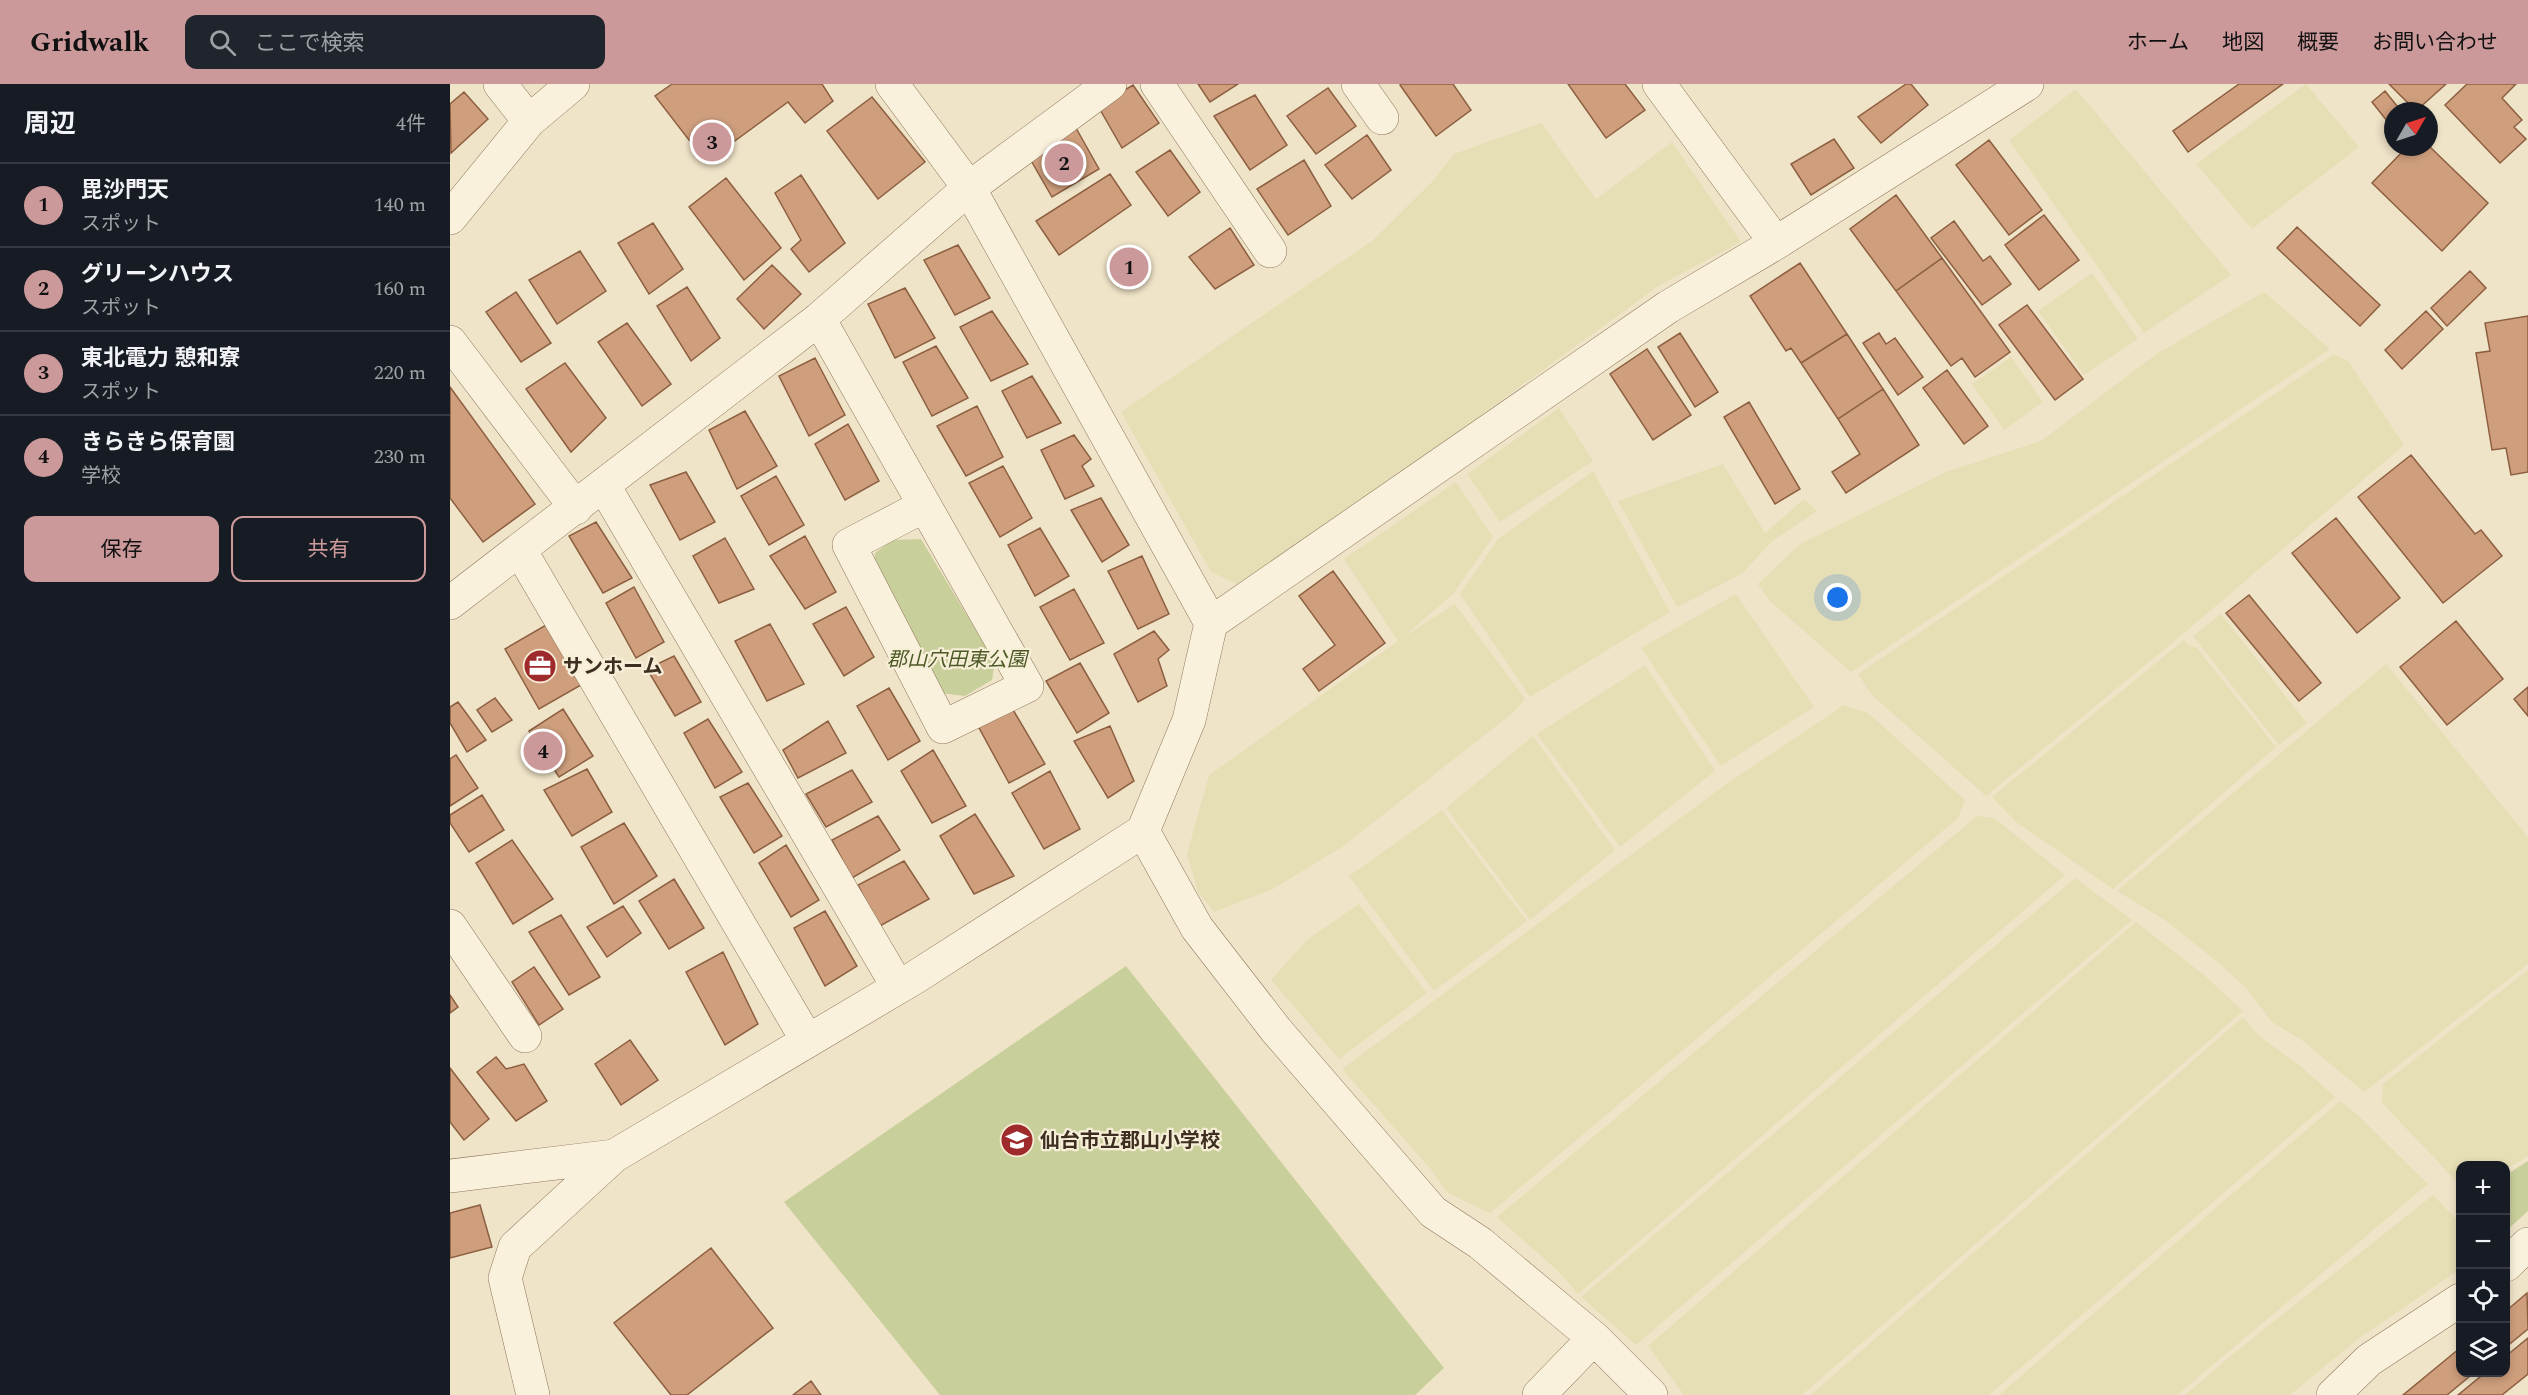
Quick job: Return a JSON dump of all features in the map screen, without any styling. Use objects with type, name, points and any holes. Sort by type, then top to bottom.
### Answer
[{"type":"street","points":[[500,84],[529,121]]},
{"type":"street","points":[[450,218],[529,121],[573,84]]},
{"type":"street","points":[[533,1395],[505,1278],[515,1247],[614,1156],[898,987],[1143,831],[1189,720],[1211,623],[969,188],[892,84]]},
{"type":"street","points":[[450,603],[819,319],[969,188],[1110,84]]},
{"type":"street","points":[[1158,84],[1270,251]]},
{"type":"street","points":[[1358,84],[1382,118]]},
{"type":"street","points":[[1659,84],[1776,243]]},
{"type":"street","points":[[1211,623],[1668,307],[1776,243],[2027,84]]},
{"type":"street","points":[[819,319],[1027,686],[943,727],[849,545],[924,506]]},
{"type":"street","points":[[450,342],[576,508]]},
{"type":"street","points":[[604,486],[898,987]]},
{"type":"street","points":[[520,550],[807,1040]]},
{"type":"street","points":[[1143,831],[1197,928],[1276,1030],[1433,1212],[1480,1243],[1594,1338],[1651,1395]]},
{"type":"street","points":[[450,926],[525,1036]]},
{"type":"street","points":[[450,1176],[614,1156]]},
{"type":"street","points":[[2510,1260],[2528,1244]]},
{"type":"street","points":[[2333,1395],[2369,1360],[2456,1303]]},
{"type":"street","points":[[1539,1395],[1594,1338]]},
{"type":"shaded area","points":[[2306,84],[2359,147],[2252,229],[2196,164]]},
{"type":"shaded area","points":[[2076,89],[2231,275],[2144,333],[2009,140]]},
{"type":"shaded area","points":[[1541,123],[1596,199],[1672,142],[1741,242],[1660,285],[1441,444],[1239,585],[1211,572],[1121,412],[1372,241],[1431,183],[1454,154]]},
{"type":"shaded area","points":[[2092,273],[2138,339],[2084,375],[2038,311]]},
{"type":"shaded area","points":[[2264,292],[2330,349],[1851,672],[1769,600],[1758,584],[1800,544],[1946,472],[2041,441],[2158,353]]},
{"type":"shaded area","points":[[2334,354],[2348,361],[2404,445],[2183,634],[1986,796],[1872,695],[1858,674]]},
{"type":"shaded area","points":[[2011,357],[2043,402],[2004,430],[1972,384]]},
{"type":"shaded area","points":[[1559,408],[1593,461],[1500,522],[1467,474]]},
{"type":"shaded area","points":[[1723,464],[1765,533],[1804,499],[1817,511],[1771,542],[1742,574],[1677,607],[1618,501]]},
{"type":"shaded area","points":[[1593,471],[1670,612],[1530,697],[1460,594],[1498,539]]},
{"type":"shaded area","points":[[1456,482],[1493,537],[1453,594],[1403,637],[1455,604],[1525,699],[1514,712],[1342,847],[1273,889],[1214,912],[1198,892],[1187,854],[1209,775],[1398,641],[1344,559]]},
{"type":"shaded area","points":[[1736,594],[1814,707],[1721,766],[1641,648]]},
{"type":"shaded area","points":[[2221,614],[2307,723],[2279,745],[2193,636]]},
{"type":"shaded area","points":[[2184,640],[2189,646],[2196,647],[2276,747],[2113,889],[2016,822],[1992,797]]},
{"type":"shaded area","points":[[2386,664],[2528,837],[2528,964],[2364,1092],[2303,1041],[2272,1022],[2246,988],[2220,964],[2165,920],[2117,891]]},
{"type":"shaded area","points":[[1645,665],[1715,771],[1620,847],[1537,734]]},
{"type":"shaded area","points":[[1844,705],[1868,713],[1965,800],[1958,818],[1490,1213],[1448,1193],[1429,1167],[1342,1069],[1729,782]]},
{"type":"shaded area","points":[[1533,736],[1615,850],[1530,920],[1446,808]]},
{"type":"shaded area","points":[[1442,810],[1527,921],[1434,991],[1349,876]]},
{"type":"shaded area","points":[[1977,816],[1994,818],[2065,875],[1578,1294],[1559,1272],[1497,1217]]},
{"type":"shaded area","points":[[2075,878],[2132,920],[1636,1345],[1581,1297]]},
{"type":"shaded area","points":[[1359,904],[1427,993],[1339,1059],[1271,980],[1308,939]]},
{"type":"shaded area","points":[[2136,922],[2204,975],[2243,1011],[1802,1395],[1684,1395],[1648,1346]]},
{"type":"shaded area","points":[[2528,970],[2528,1156],[2510,1167],[2510,1161],[2456,1161],[2456,1181],[2382,1103],[2383,1084]]},
{"type":"shaded area","points":[[2243,1017],[2259,1036],[2303,1068],[2335,1097],[1989,1395],[1811,1395]]},
{"type":"shaded area","points":[[2340,1101],[2358,1115],[2428,1184],[2177,1395],[1999,1395]]},
{"type":"shaded area","points":[[2433,1195],[2456,1219],[2456,1272],[2358,1339],[2290,1395],[2185,1395]]},
{"type":"green space","name":"郡山穴田東公園","points":[[921,539],[995,662],[992,680],[965,696],[940,693],[875,571],[875,553],[892,540]]},
{"type":"green space","points":[[1126,966],[1444,1368],[1415,1395],[940,1395],[784,1202]]},
{"type":"green space","points":[[2528,1161],[2528,1211],[2510,1227],[2510,1215],[2510,1172]]},
{"type":"building","points":[[672,84],[822,84],[833,101],[805,123],[788,102],[706,162],[655,96]]},
{"type":"building","points":[[1198,84],[1238,84],[1210,102]]},
{"type":"building","points":[[1401,84],[1453,84],[1471,110],[1436,136]]},
{"type":"building","points":[[1568,84],[1625,84],[1645,110],[1606,138]]},
{"type":"building","points":[[1906,84],[1911,84],[1928,105],[1881,143],[1858,117]]},
{"type":"building","points":[[2239,84],[2283,84],[2188,152],[2173,131]]},
{"type":"building","points":[[2389,84],[2446,84],[2426,102],[2407,102]]},
{"type":"building","points":[[2467,84],[2516,84],[2502,98],[2522,120],[2514,127],[2526,139],[2500,163],[2445,105]]},
{"type":"building","points":[[1133,85],[1159,123],[1122,148],[1098,106]]},
{"type":"building","points":[[1328,88],[1356,126],[1316,154],[1287,116]]},
{"type":"building","points":[[2385,91],[2394,102],[2384,102],[2384,117],[2372,102]]},
{"type":"building","points":[[464,92],[488,119],[451,153],[450,104]]},
{"type":"building","points":[[1255,95],[1287,145],[1250,170],[1214,116]]},
{"type":"building","points":[[872,97],[925,162],[878,199],[827,131]]},
{"type":"building","points":[[1076,128],[1099,169],[1052,197],[1029,157]]},
{"type":"building","points":[[1367,135],[1391,170],[1352,199],[1325,165]]},
{"type":"building","points":[[1834,139],[1854,168],[1811,195],[1791,164]]},
{"type":"building","points":[[1989,140],[2042,210],[2009,235],[1956,165]]},
{"type":"building","points":[[1170,150],[1200,192],[1168,216],[1136,172]]},
{"type":"building","points":[[2438,155],[2488,203],[2442,251],[2372,183],[2398,156]]},
{"type":"building","points":[[1304,160],[1331,206],[1288,235],[1257,189]]},
{"type":"building","points":[[1110,174],[1131,205],[1059,255],[1036,221]]},
{"type":"building","points":[[801,175],[845,243],[809,272],[791,249],[801,240],[775,193]]},
{"type":"building","points":[[726,178],[781,248],[744,280],[689,207]]},
{"type":"building","points":[[1896,195],[1942,258],[1896,291],[1850,229]]},
{"type":"building","points":[[2044,215],[2079,260],[2039,290],[2005,245]]},
{"type":"building","points":[[1954,221],[1983,261],[1990,256],[2011,284],[1982,305],[1931,238]]},
{"type":"building","points":[[653,223],[683,269],[649,294],[618,243]]},
{"type":"building","points":[[2297,227],[2380,305],[2360,326],[2277,248]]},
{"type":"building","points":[[1230,228],[1254,265],[1215,289],[1189,257]]},
{"type":"building","points":[[958,245],[990,298],[955,315],[924,260]]},
{"type":"building","points":[[580,251],[606,291],[557,324],[529,280]]},
{"type":"building","points":[[1942,258],[2010,352],[1975,377],[1962,358],[1951,366],[1896,291]]},
{"type":"building","points":[[1800,263],[1847,334],[1801,363],[1791,348],[1786,351],[1750,296]]},
{"type":"building","points":[[772,265],[801,294],[764,329],[737,299]]},
{"type":"building","points":[[2470,271],[2486,288],[2447,326],[2431,308]]},
{"type":"building","points":[[687,287],[720,338],[691,361],[657,306]]},
{"type":"building","points":[[905,288],[935,338],[895,358],[868,304]]},
{"type":"building","points":[[516,292],[551,343],[521,362],[486,312]]},
{"type":"building","points":[[2027,305],[2083,379],[2055,400],[1999,325]]},
{"type":"building","points":[[992,311],[1028,364],[991,381],[960,327]]},
{"type":"building","points":[[2426,311],[2443,329],[2402,369],[2385,350]]},
{"type":"building","points":[[2528,316],[2528,472],[2511,475],[2506,448],[2492,450],[2476,353],[2490,351],[2485,323]]},
{"type":"building","points":[[627,323],[671,384],[642,406],[598,342]]},
{"type":"building","points":[[1680,333],[1718,392],[1695,407],[1658,347]]},
{"type":"building","points":[[1879,333],[1886,344],[1895,338],[1923,377],[1898,395],[1863,343]]},
{"type":"building","points":[[1847,334],[1883,389],[1838,419],[1801,363]]},
{"type":"building","points":[[936,346],[968,398],[932,416],[903,362]]},
{"type":"building","points":[[1647,349],[1691,415],[1653,440],[1610,374]]},
{"type":"building","points":[[815,358],[845,415],[809,436],[779,376]]},
{"type":"building","points":[[565,363],[606,418],[571,452],[526,389]]},
{"type":"building","points":[[1947,370],[1988,426],[1964,444],[1923,388]]},
{"type":"building","points":[[1032,376],[1061,423],[1027,438],[1002,391]]},
{"type":"building","points":[[450,387],[535,504],[483,542],[450,498]]},
{"type":"building","points":[[1883,389],[1919,445],[1846,493],[1832,472],[1860,454],[1838,419]]},
{"type":"building","points":[[1749,402],[1800,489],[1775,504],[1724,417]]},
{"type":"building","points":[[977,406],[1003,457],[966,476],[937,426]]},
{"type":"building","points":[[745,411],[777,466],[737,489],[709,430]]},
{"type":"building","points":[[848,424],[879,481],[845,500],[815,444]]},
{"type":"building","points":[[1074,435],[1091,459],[1082,466],[1094,486],[1065,499],[1041,450]]},
{"type":"building","points":[[2411,455],[2475,534],[2481,530],[2502,556],[2443,603],[2358,497]]},
{"type":"building","points":[[1003,466],[1032,518],[1000,537],[969,483]]},
{"type":"building","points":[[686,472],[715,522],[680,540],[650,485]]},
{"type":"building","points":[[776,476],[804,525],[769,545],[741,496]]},
{"type":"building","points":[[1101,498],[1129,545],[1102,562],[1071,510]]},
{"type":"building","points":[[2336,518],[2400,598],[2357,633],[2292,553]]},
{"type":"building","points":[[596,522],[632,578],[603,593],[569,536]]},
{"type":"building","points":[[1040,528],[1069,576],[1035,596],[1008,545]]},
{"type":"building","points":[[805,536],[836,592],[805,609],[770,556]]},
{"type":"building","points":[[725,538],[754,589],[719,603],[693,556]]},
{"type":"building","points":[[1142,556],[1169,614],[1138,629],[1108,571]]},
{"type":"building","points":[[1333,571],[1385,643],[1319,691],[1303,669],[1335,645],[1299,596]]},
{"type":"building","points":[[634,587],[664,642],[636,658],[606,603]]},
{"type":"building","points":[[1074,589],[1104,643],[1070,660],[1040,607]]},
{"type":"building","points":[[2249,595],[2321,683],[2299,701],[2226,613]]},
{"type":"building","points":[[846,607],[874,657],[844,676],[813,624]]},
{"type":"building","points":[[2456,621],[2503,679],[2447,725],[2400,667]]},
{"type":"building","points":[[770,624],[804,684],[767,701],[735,641]]},
{"type":"building","points":[[546,625],[581,685],[539,709],[505,649]]},
{"type":"building","points":[[1154,631],[1169,650],[1158,659],[1167,686],[1138,702],[1114,654]]},
{"type":"building","points":[[674,656],[701,702],[675,716],[647,669]]},
{"type":"building","points":[[1080,663],[1109,713],[1077,733],[1046,681]]},
{"type":"building","points":[[2528,687],[2528,716],[2514,699]]},
{"type":"building","points":[[889,688],[920,741],[888,760],[857,706]]},
{"type":"building","points":[[495,698],[512,720],[492,732],[477,710]]},
{"type":"building","points":[[458,702],[486,740],[467,752],[450,723],[450,707]]},
{"type":"building","points":[[1012,708],[1045,764],[1009,783],[978,726]]},
{"type":"building","points":[[563,709],[593,756],[559,777],[529,731]]},
{"type":"building","points":[[708,719],[742,772],[715,788],[684,733]]},
{"type":"building","points":[[828,721],[846,753],[798,778],[783,750]]},
{"type":"building","points":[[1110,726],[1134,781],[1108,798],[1074,741]]},
{"type":"building","points":[[933,750],[966,806],[932,823],[901,771]]},
{"type":"building","points":[[456,755],[478,788],[450,806],[450,759]]},
{"type":"building","points":[[587,769],[612,812],[572,836],[544,790]]},
{"type":"building","points":[[852,770],[872,802],[826,827],[806,794]]},
{"type":"building","points":[[1050,771],[1080,829],[1044,849],[1012,793]]},
{"type":"building","points":[[748,783],[782,836],[754,853],[720,797]]},
{"type":"building","points":[[482,795],[504,830],[469,852],[450,823],[450,815]]},
{"type":"building","points":[[975,814],[1014,876],[974,894],[940,836]]},
{"type":"building","points":[[878,816],[900,850],[852,878],[832,840]]},
{"type":"building","points":[[624,823],[657,876],[614,904],[581,847]]},
{"type":"building","points":[[512,840],[553,899],[513,924],[476,863]]},
{"type":"building","points":[[786,845],[819,900],[791,917],[759,863]]},
{"type":"building","points":[[904,861],[929,899],[878,927],[858,885]]},
{"type":"building","points":[[674,879],[704,928],[669,949],[639,901]]},
{"type":"building","points":[[623,906],[641,933],[607,957],[587,927]]},
{"type":"building","points":[[825,911],[857,966],[825,986],[794,928]]},
{"type":"building","points":[[561,915],[600,977],[569,995],[529,932]]},
{"type":"building","points":[[723,952],[758,1024],[725,1045],[686,972]]},
{"type":"building","points":[[534,967],[563,1009],[539,1025],[512,982]]},
{"type":"building","points":[[450,995],[458,1007],[450,1013]]},
{"type":"building","points":[[630,1040],[658,1080],[621,1105],[595,1064]]},
{"type":"building","points":[[496,1057],[506,1069],[524,1064],[547,1101],[516,1121],[477,1072]]},
{"type":"building","points":[[450,1068],[489,1119],[464,1140],[450,1122]]},
{"type":"building","points":[[480,1205],[492,1247],[450,1258],[450,1213]]},
{"type":"building","points":[[711,1248],[773,1328],[687,1395],[671,1395],[614,1323]]},
{"type":"building","points":[[2527,1293],[2528,1329],[2510,1344],[2510,1323],[2510,1308]]},
{"type":"building","points":[[2528,1338],[2528,1374],[2502,1395],[2458,1395],[2480,1377],[2510,1377],[2510,1353]]},
{"type":"building","points":[[2456,1351],[2456,1377],[2469,1377],[2447,1395],[2403,1395]]},
{"type":"building","points":[[811,1381],[821,1395],[793,1395]]},
{"type":"place","name":"東北電力 憩和寮","points":[[712,142]]},
{"type":"place","name":"グリーンハウス","points":[[1064,163]]},
{"type":"place","name":"毘沙門天","points":[[1129,267]]},
{"type":"place","name":"サンホーム","points":[[540,666]]},
{"type":"place","name":"きらきら保育園","points":[[543,751]]},
{"type":"place","name":"仙台市立郡山小学校","points":[[1017,1140]]}]
